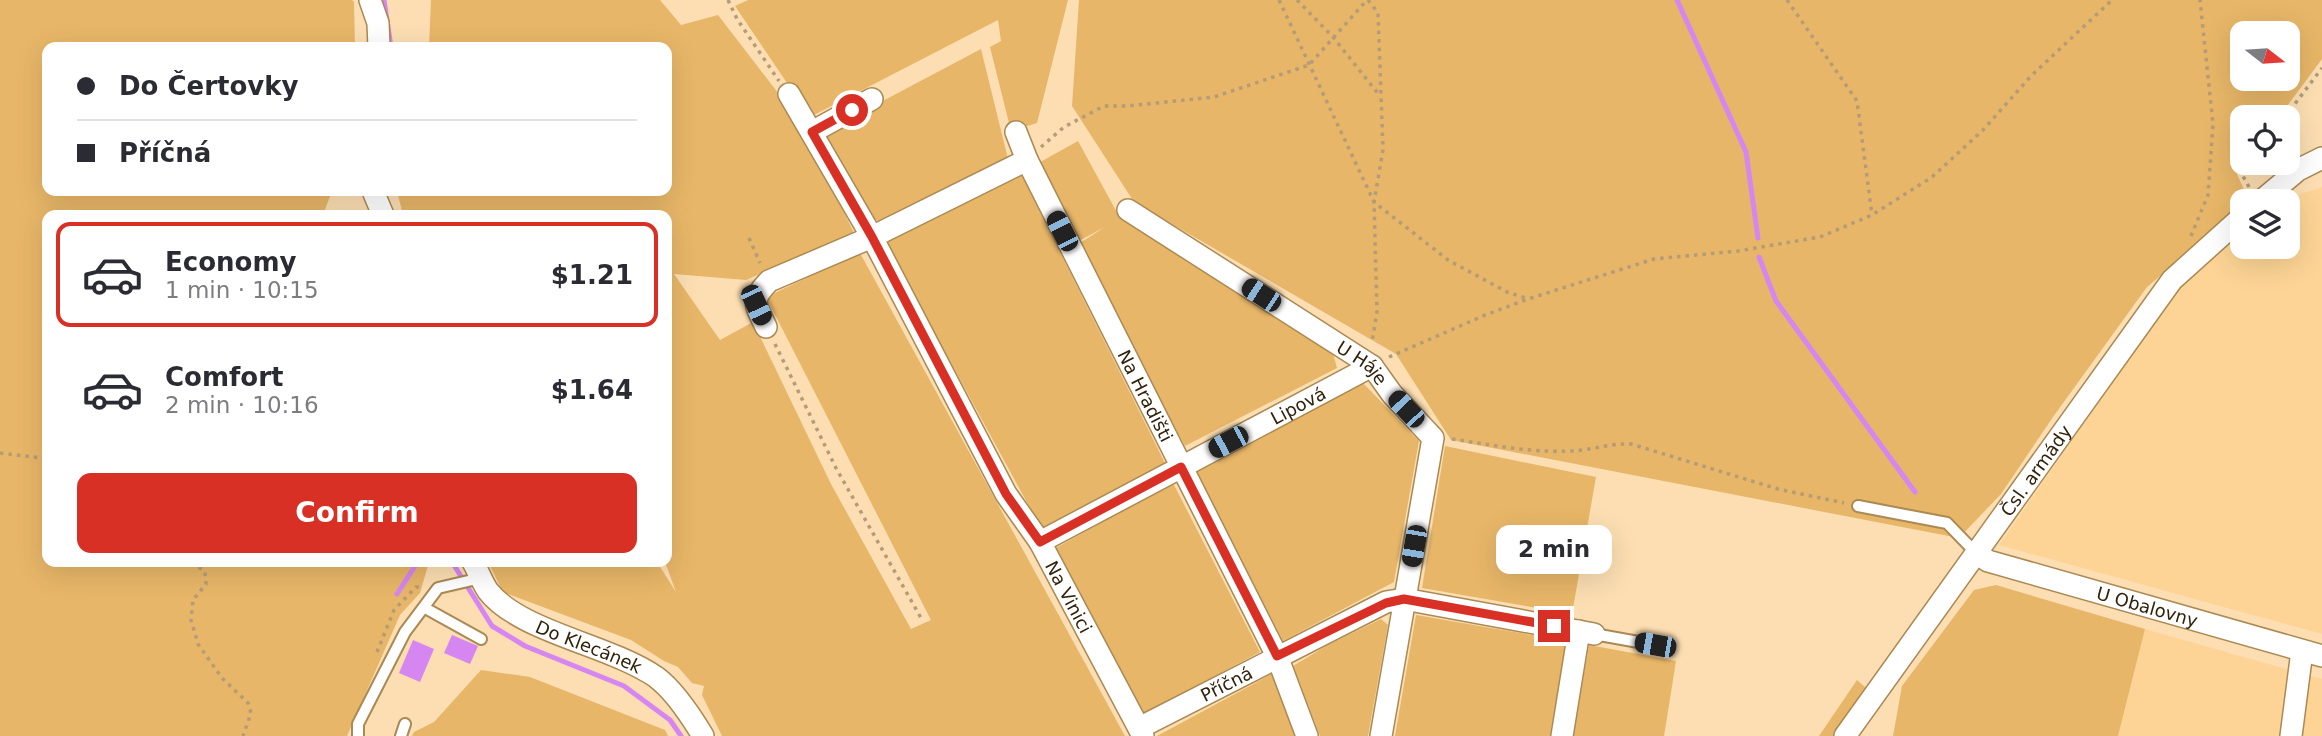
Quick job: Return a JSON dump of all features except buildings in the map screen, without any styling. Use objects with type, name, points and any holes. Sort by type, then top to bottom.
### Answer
[{"type":"street","points":[[370,0],[377,23],[379,42]]},
{"type":"street","name":"Na Vinici","points":[[789,94],[872,237],[1006,494],[1040,542],[1141,732]]},
{"type":"street","points":[[812,132],[873,99]]},
{"type":"street","name":"Na Hradišti","points":[[1016,132],[1027,160],[1277,656],[1307,736]]},
{"type":"street","points":[[2270,189],[2322,158]]},
{"type":"street","points":[[766,327],[756,305],[757,293],[769,281],[872,237],[1027,160]]},
{"type":"street","name":"U Háje","points":[[1128,210],[1372,366],[1392,394],[1433,439]]},
{"type":"street","name":"Čsl. armády","points":[[1845,736],[2061,439],[2172,280],[2230,229]]},
{"type":"street","name":"Lipová","points":[[1040,542],[1372,366]]},
{"type":"street","points":[[1381,736],[1433,439]]},
{"type":"street","name":"U Obalovny","points":[[1976,554],[1988,561],[2312,653]]},
{"type":"street","name":"Do Klecánek","points":[[477,570],[489,592],[506,608],[547,629],[619,656],[657,678],[692,718],[703,736]]},
{"type":"street","name":"Příčná","points":[[1141,732],[1277,656],[1386,603],[1404,599],[1587,632]]},
{"type":"street","points":[[1562,736],[1587,632]]},
{"type":"street","points":[[2291,736],[2312,653]]},
{"type":"lane","points":[[1858,506],[1947,523],[1976,554]]},
{"type":"lane","points":[[358,736],[358,724],[405,632],[438,588],[477,570]]},
{"type":"lane","points":[[425,608],[481,639]]},
{"type":"lane","points":[[1587,632],[1655,645]]},
{"type":"lane","points":[[401,736],[405,724]]},
{"type":"path","points":[[728,0],[737,19],[789,94]]},
{"type":"path","points":[[1279,0],[1374,202],[1448,260],[1507,292],[1528,299]]},
{"type":"path","points":[[1297,0],[1334,37],[1382,97]]},
{"type":"path","points":[[1027,160],[1064,127],[1104,106],[1214,97],[1309,65],[1368,0],[1378,13],[1383,150],[1374,202],[1377,312],[1370,353],[1372,366],[1483,316],[1528,299],[1654,260],[1738,251],[1820,237],[1872,215],[1933,177],[1983,130],[2031,76],[2112,0]]},
{"type":"path","points":[[1787,0],[1857,102],[1872,215]]},
{"type":"path","points":[[2188,244],[2208,195],[2213,124],[2200,0]]},
{"type":"path","points":[[2294,105],[2322,68]]},
{"type":"path","points":[[749,238],[769,281]]},
{"type":"path","points":[[766,327],[836,468],[921,618]]},
{"type":"path","points":[[1433,439],[1447,438],[1523,450],[1574,451],[1615,443],[1631,444],[1778,489],[1858,506]]},
{"type":"path","points":[[0,453],[42,458]]},
{"type":"path","points":[[198,567],[205,572],[206,583],[192,600],[191,620],[198,644],[222,678],[248,703],[251,713],[243,736]]},
{"type":"shaded area","points":[[0,0],[352,0],[355,42],[42,42],[42,196],[330,196],[325,210],[42,210],[42,567],[428,567],[420,593],[400,615],[347,736],[0,736]]},
{"type":"shaded area","points":[[431,0],[660,0],[681,25],[718,15],[775,89],[810,142],[854,233],[746,280],[674,274],[720,340],[753,322],[831,484],[911,629],[931,620],[766,297],[860,253],[1125,736],[722,736],[702,695],[704,686],[692,683],[678,667],[631,640],[503,592],[490,567],[660,567],[676,592],[667,567],[672,567],[672,210],[402,210],[398,196],[672,196],[672,42],[429,42]]},
{"type":"shaded area","points":[[748,0],[1068,0],[1037,123],[1011,131],[990,47],[1001,41],[998,20],[810,117],[735,6]]},
{"type":"shaded area","points":[[1079,0],[2322,0],[2322,59],[2300,89],[2300,21],[2230,21],[2230,91],[2298,91],[2288,105],[2230,105],[2230,175],[2237,175],[2244,189],[2230,189],[2230,217],[2147,287],[2001,494],[1959,538],[1451,440],[1396,354],[1134,202],[1072,106]]},
{"type":"shaded area","points":[[981,49],[1008,159],[882,222],[867,217],[823,139],[826,131]]},
{"type":"shaded area","points":[[1078,141],[1120,218],[1124,218],[1187,262],[1332,350],[1337,368],[1185,446],[1077,245],[1105,227],[1077,242],[1035,165]]},
{"type":"shaded area","points":[[1020,172],[1165,463],[1042,530],[884,240]]},
{"type":"shaded area","points":[[2322,187],[2322,634],[1999,545],[2192,270],[2230,240],[2230,259],[2300,259],[2300,194]]},
{"type":"shaded area","points":[[1362,382],[1419,441],[1394,582],[1283,641],[1194,469]]},
{"type":"shaded area","points":[[1445,446],[1596,477],[1572,614],[1422,588]]},
{"type":"shaded area","points":[[1173,483],[1260,652],[1144,714],[1052,550]]},
{"type":"shaded area","points":[[1996,585],[2145,629],[2118,736],[1893,736],[1902,686],[1974,590]]},
{"type":"shaded area","points":[[1416,615],[1566,641],[1550,736],[1395,736]]},
{"type":"shaded area","points":[[1381,619],[1388,625],[1368,736],[1320,736],[1293,666]]},
{"type":"shaded area","points":[[2145,629],[2322,679],[2322,736],[2118,736]]},
{"type":"shaded area","points":[[452,635],[478,646],[470,664],[444,653]]},
{"type":"shaded area","points":[[413,640],[434,649],[420,682],[399,673]]},
{"type":"shaded area","points":[[1589,645],[1676,661],[1664,736],[1573,736]]},
{"type":"shaded area","points":[[481,670],[530,677],[665,730],[668,736],[412,736],[414,732],[434,722]]},
{"type":"shaded area","points":[[1272,674],[1296,736],[1157,736]]},
{"type":"shaded area","points":[[1857,680],[1868,690],[1836,736],[1819,736]]},
{"type":"waterway","points":[[384,0],[390,42]]},
{"type":"waterway","points":[[1677,0],[1746,152],[1758,238]]},
{"type":"waterway","points":[[1759,257],[1776,301],[1915,492]]},
{"type":"waterway","points":[[397,594],[414,567]]},
{"type":"waterway","points":[[455,567],[492,626],[525,646],[624,686],[670,720],[681,736]]},
{"type":"route","points":[[852,110],[812,132],[872,237],[1006,494],[1040,542],[1181,467],[1277,656],[1386,603],[1404,599],[1554,626]]}]
